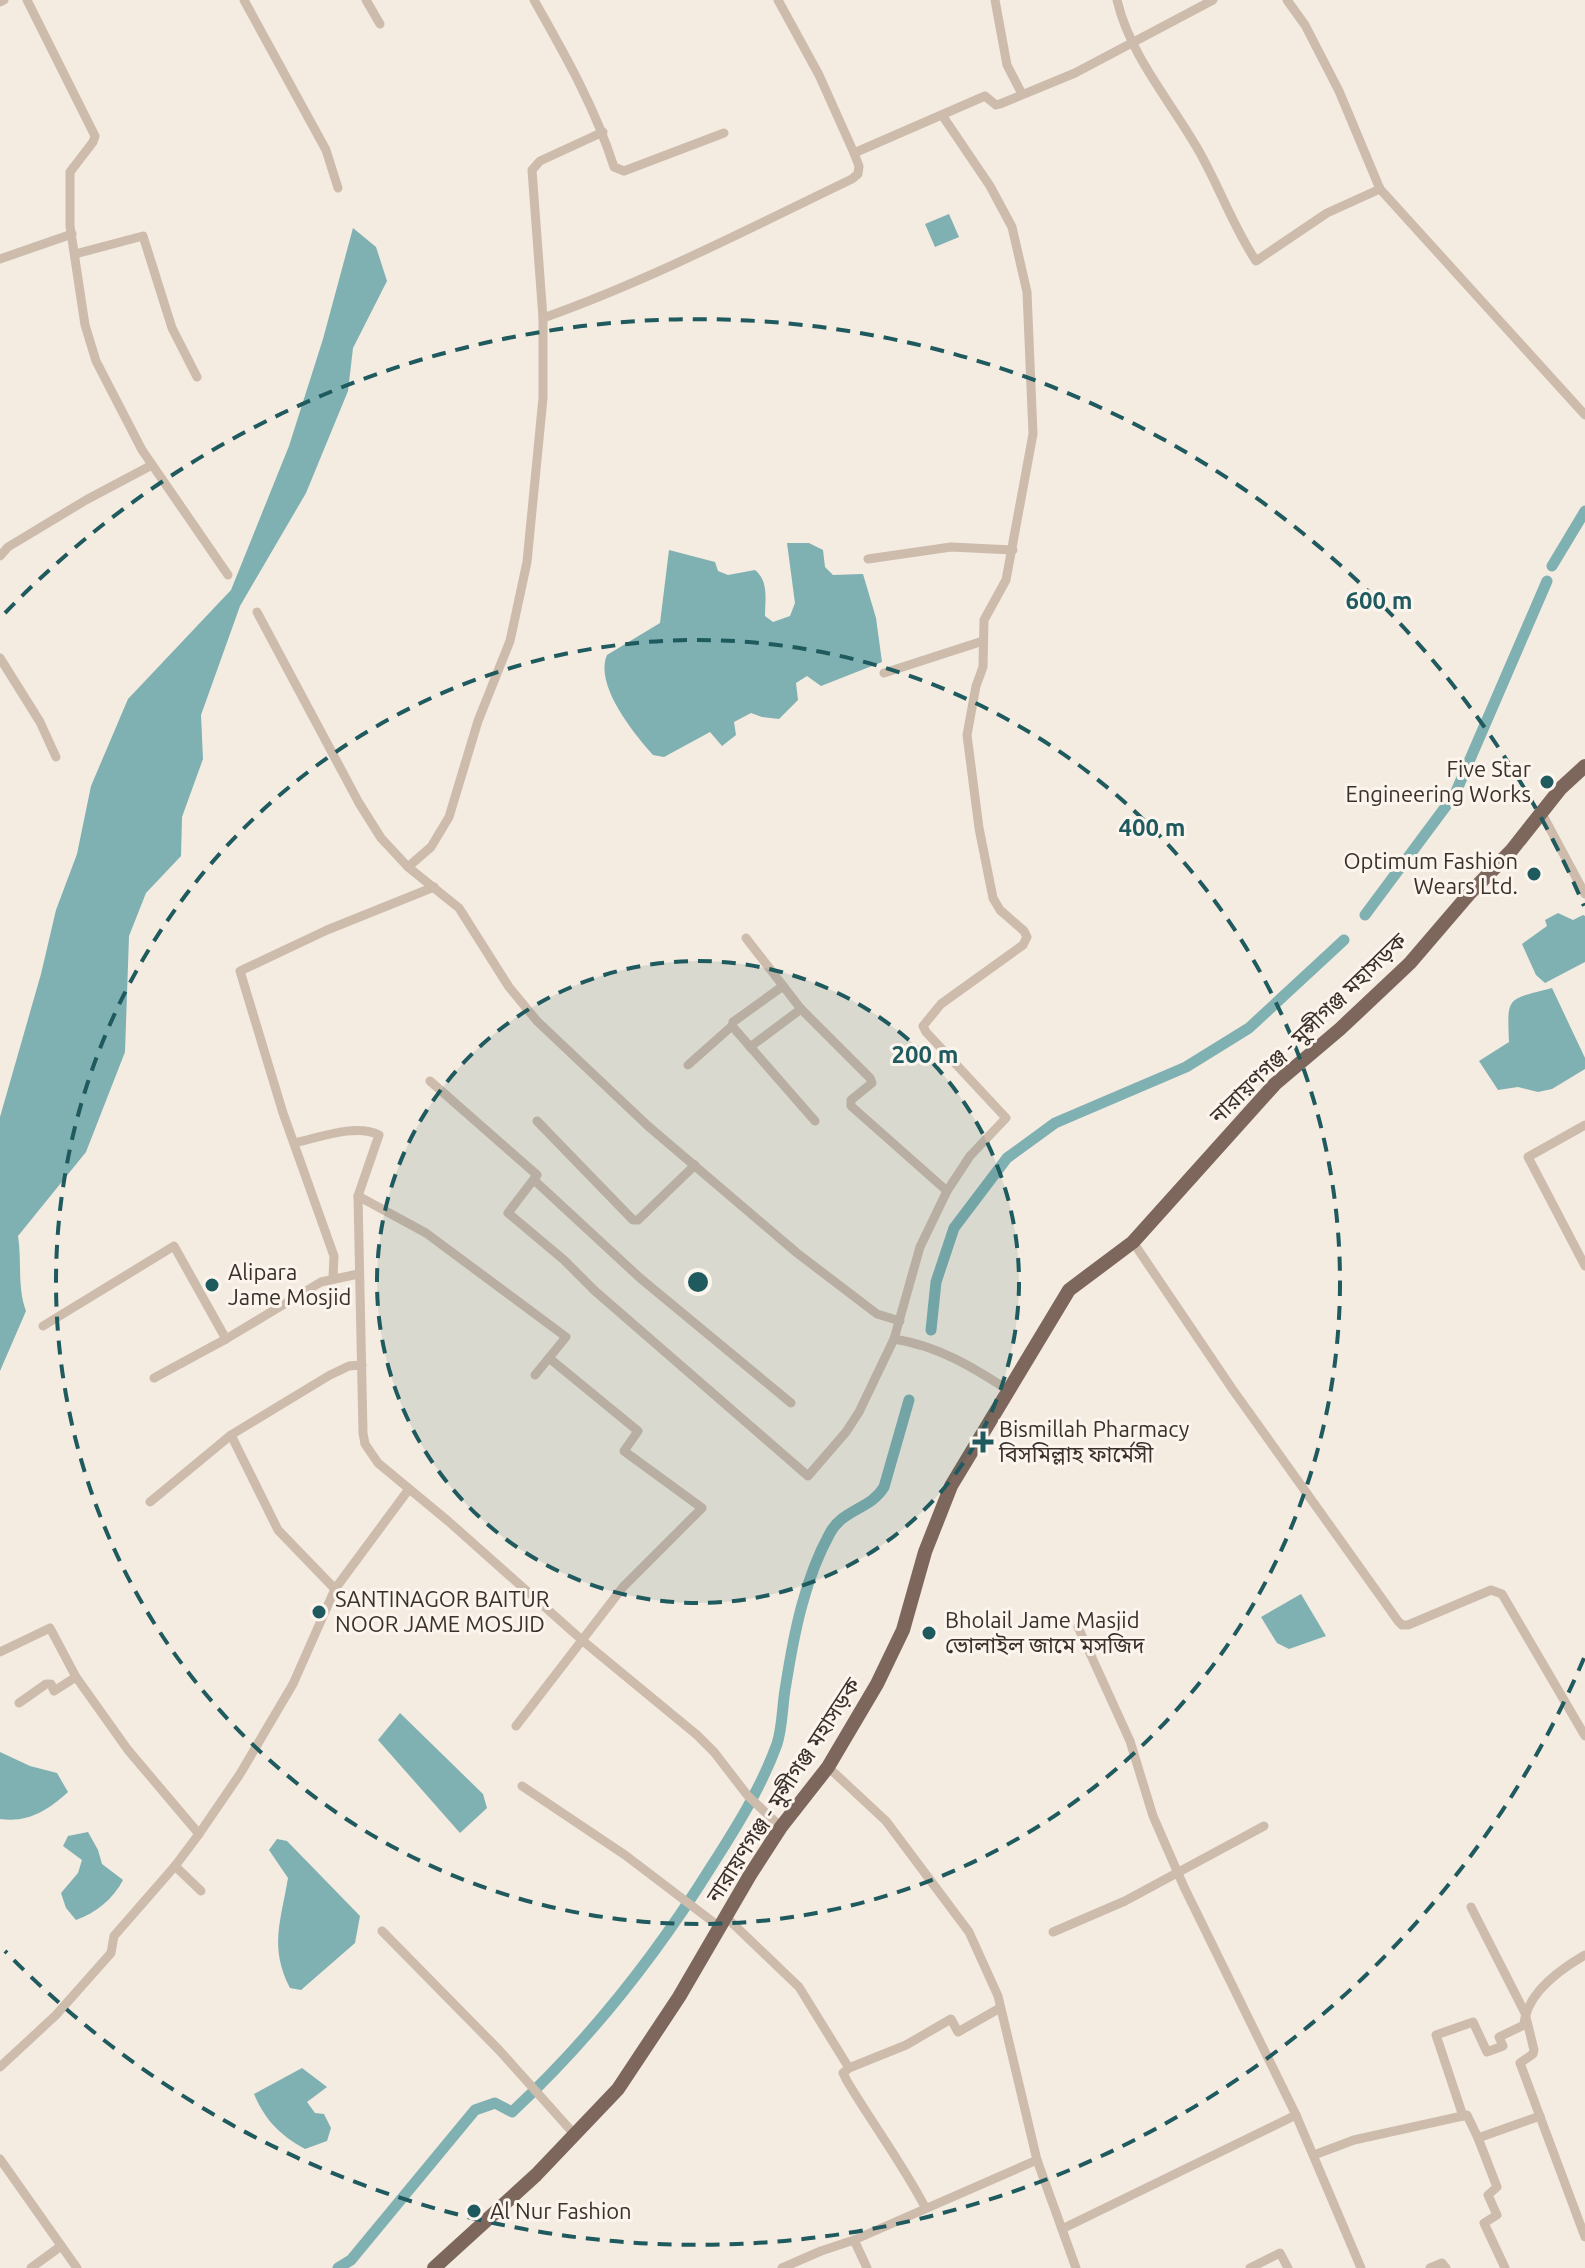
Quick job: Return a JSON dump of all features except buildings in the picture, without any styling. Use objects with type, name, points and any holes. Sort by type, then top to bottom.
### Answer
[{"type":"main road","name":"নারায়ণগঞ্জ - মুন্সীগঞ্জ মহাসড়ক","points":[[434,2268],[536,2175],[618,2089],[679,1997],[781,1827],[828,1767],[877,1684],[903,1630],[925,1552],[951,1486],[1069,1290],[1133,1242],[1275,1084],[1340,1029],[1410,963],[1511,851],[1561,788],[1585,766]]},
{"type":"street","points":[[27,0],[95,136],[70,172],[72,234],[85,325],[96,361],[142,450],[228,575]]},
{"type":"street","points":[[244,0],[326,150],[338,188]]},
{"type":"street","points":[[366,0],[380,24]]},
{"type":"street","points":[[534,0],[584,89],[614,167],[624,171],[724,133]]},
{"type":"street","points":[[543,318],[611,294],[672,267],[858,174],[859,166],[854,153],[819,75],[778,0]]},
{"type":"street","points":[[995,0],[1007,65],[1022,94]]},
{"type":"street","points":[[1117,0],[1123,26],[1132,44],[1195,144],[1256,261],[1327,213],[1380,189]]},
{"type":"street","points":[[854,153],[985,96],[996,105],[1075,73],[1213,0]]},
{"type":"street","points":[[1287,0],[1305,25],[1339,91],[1380,189],[1585,415]]},
{"type":"street","points":[[430,1081],[537,1175],[508,1213],[808,1476],[859,1412],[894,1339],[920,1247],[947,1191],[970,1156],[1006,1118],[923,1026],[941,1004],[1023,945],[1027,937],[1000,910],[993,898],[979,828],[967,735],[976,686],[983,667],[984,620],[1006,580],[1033,434],[1027,292],[1012,227],[990,186],[942,115]]},
{"type":"street","points":[[408,867],[431,847],[449,817],[478,721],[510,641],[527,562],[543,398],[543,318],[532,170],[540,161],[603,132]]},
{"type":"street","points":[[0,259],[72,234]]},
{"type":"street","points":[[75,254],[143,236],[172,328],[197,377]]},
{"type":"street","points":[[0,556],[8,547],[86,500],[152,465]]},
{"type":"street","points":[[868,559],[951,547],[1013,550]]},
{"type":"street","points":[[257,612],[359,803],[381,838],[408,867],[459,908],[509,987],[537,1021],[648,1126],[797,1253],[877,1314],[900,1321]]},
{"type":"street","points":[[884,673],[983,641]]},
{"type":"street","points":[[0,658],[40,722],[56,757]]},
{"type":"street","points":[[1541,812],[1585,894]]},
{"type":"street","points":[[333,1278],[334,1256],[294,1143],[240,971],[327,930],[434,887]]},
{"type":"street","points":[[746,938],[801,1009],[872,1081],[851,1100],[851,1106],[947,1191]]},
{"type":"street","points":[[688,1065],[733,1022],[783,986]]},
{"type":"street","points":[[750,1047],[801,1009]]},
{"type":"street","points":[[732,1026],[815,1121]]},
{"type":"street","points":[[537,1121],[633,1220],[638,1220],[695,1165]]},
{"type":"street","points":[[1585,1125],[1528,1157],[1585,1266]]},
{"type":"street","points":[[294,1143],[346,1132],[370,1130],[379,1135],[358,1196],[365,1444],[378,1463],[583,1641],[697,1735],[748,1796],[781,1827]]},
{"type":"street","points":[[534,1180],[640,1278],[791,1403]]},
{"type":"street","points":[[358,1196],[426,1233],[566,1337],[535,1375]]},
{"type":"street","points":[[1133,1242],[1233,1390],[1398,1621],[1408,1625],[1497,1590],[1585,1736]]},
{"type":"street","points":[[43,1326],[174,1246],[226,1339]]},
{"type":"street","points":[[154,1378],[333,1278],[358,1274]]},
{"type":"street","points":[[894,1339],[922,1344],[960,1359],[1008,1390]]},
{"type":"street","points":[[516,1726],[623,1587],[702,1508],[624,1451],[638,1431],[549,1358]]},
{"type":"street","points":[[150,1502],[231,1435],[330,1375],[349,1366],[362,1365]]},
{"type":"street","points":[[231,1435],[278,1530],[335,1589]]},
{"type":"street","points":[[0,2067],[35,2036],[111,1953],[114,1936],[199,1834],[240,1774],[293,1684],[335,1589],[409,1489]]},
{"type":"street","points":[[1078,1627],[1130,1741],[1153,1816],[1179,1875],[1296,2115],[1361,2268]]},
{"type":"street","points":[[0,1652],[50,1628],[76,1677],[128,1750],[199,1834]]},
{"type":"street","points":[[19,1703],[46,1684],[51,1684],[54,1691],[76,1677]]},
{"type":"street","points":[[828,1767],[886,1821],[969,1932],[998,1996],[1037,2160],[1076,2268]]},
{"type":"street","points":[[522,1786],[693,1906],[724,1923],[799,1987],[849,2068]]},
{"type":"street","points":[[1053,1932],[1179,1875],[1264,1826]]},
{"type":"street","points":[[175,1866],[201,1891]]},
{"type":"street","points":[[1471,1907],[1525,2013],[1534,2050],[1520,2063],[1585,2237]]},
{"type":"street","points":[[382,1931],[453,2001],[575,2135]]},
{"type":"street","points":[[1463,2116],[1436,2035],[1473,2022],[1488,2052],[1503,2046],[1499,2037],[1524,2025],[1525,2013],[1553,1978],[1585,1955]]},
{"type":"street","points":[[925,2207],[912,2181],[843,2073],[906,2045],[951,2019],[958,2032],[1000,2008]]},
{"type":"street","points":[[1062,2229],[1296,2115]]},
{"type":"street","points":[[1314,2155],[1354,2140],[1469,2116],[1497,2187],[1488,2195],[1497,2215],[1484,2223],[1505,2268]]},
{"type":"street","points":[[1478,2138],[1540,2116]]},
{"type":"street","points":[[0,2159],[77,2268]]},
{"type":"street","points":[[782,2268],[1037,2160]]},
{"type":"street","points":[[854,2240],[867,2268]]},
{"type":"street","points":[[31,2268],[61,2246]]},
{"type":"street","points":[[1250,2268],[1280,2253],[1288,2268]]},
{"type":"street","points":[[1430,2268],[1442,2263],[1446,2268]]},
{"type":"water","points":[[949,214],[959,237],[935,247],[925,224]]},
{"type":"water","points":[[353,228],[376,247],[387,281],[353,348],[348,391],[306,493],[240,606],[201,715],[203,759],[182,817],[181,856],[146,893],[129,936],[125,1052],[86,1152],[18,1236],[26,1311],[0,1371],[0,1117],[56,910],[77,854],[91,786],[128,699],[231,590],[289,446],[323,339]]},
{"type":"water","points":[[787,543],[809,543],[823,550],[825,567],[833,575],[863,574],[876,618],[882,662],[821,686],[807,676],[796,683],[798,700],[779,719],[751,713],[734,722],[736,735],[722,746],[710,732],[664,757],[653,755],[618,708],[604,667],[607,655],[660,623],[669,550],[715,562],[718,571],[728,575],[755,570],[764,585],[765,616],[773,622],[790,616],[795,603]]},
{"type":"water","points":[[1558,913],[1573,920],[1585,916],[1585,962],[1545,983],[1536,975],[1522,944],[1547,926],[1545,920]]},
{"type":"water","points":[[1552,988],[1585,1058],[1585,1069],[1552,1089],[1538,1092],[1518,1087],[1498,1090],[1479,1061],[1509,1042],[1509,1015],[1513,1002]]},
{"type":"water","points":[[1301,1594],[1326,1636],[1289,1649],[1277,1643],[1261,1617]]},
{"type":"water","points":[[400,1713],[483,1794],[487,1808],[460,1833],[378,1740]]},
{"type":"water","points":[[0,1752],[30,1766],[57,1773],[68,1792],[37,1814],[20,1819],[0,1819]]},
{"type":"water","points":[[88,1832],[102,1864],[123,1880],[103,1904],[76,1920],[66,1908],[61,1893],[78,1873],[82,1860],[63,1846],[68,1836]]},
{"type":"water","points":[[277,1839],[287,1841],[360,1916],[355,1943],[301,1990],[290,1988],[280,1960],[278,1934],[288,1878],[269,1850]]},
{"type":"water","points":[[302,2068],[327,2087],[307,2102],[315,2113],[324,2114],[331,2128],[327,2141],[305,2149],[274,2126],[254,2094]]},
{"type":"waterway","points":[[1552,566],[1585,511]]},
{"type":"waterway","points":[[1365,915],[1455,794],[1547,581]]},
{"type":"waterway","points":[[931,1330],[936,1282],[954,1228],[1007,1158],[1055,1123],[1186,1067],[1249,1028],[1344,940]]},
{"type":"waterway","points":[[338,2268],[351,2260],[475,2110],[495,2103],[512,2112],[568,2056],[644,1965],[690,1900],[730,1838],[777,1744],[797,1626],[821,1550],[836,1525],[872,1500],[884,1487],[909,1400]]},
{"type":"place","name":"Five Star Engineering Works","points":[[1547,782]]},
{"type":"place","name":"Optimum Fashion Wears Ltd.","points":[[1534,874]]},
{"type":"place","name":"Alipara Jame Mosjid","points":[[212,1285]]},
{"type":"place","name":"Bismillah Pharmacy বিসমিল্লাহ ফার্মেসী","points":[[983,1442]]},
{"type":"place","name":"SANTINAGOR BAITUR NOOR JAME MOSJID","points":[[319,1612]]},
{"type":"place","name":"Bholail Jame Masjid ভোলাইল জামে মসজিদ","points":[[929,1633]]},
{"type":"place","name":"Al Nur Fashion","points":[[474,2211]]}]
